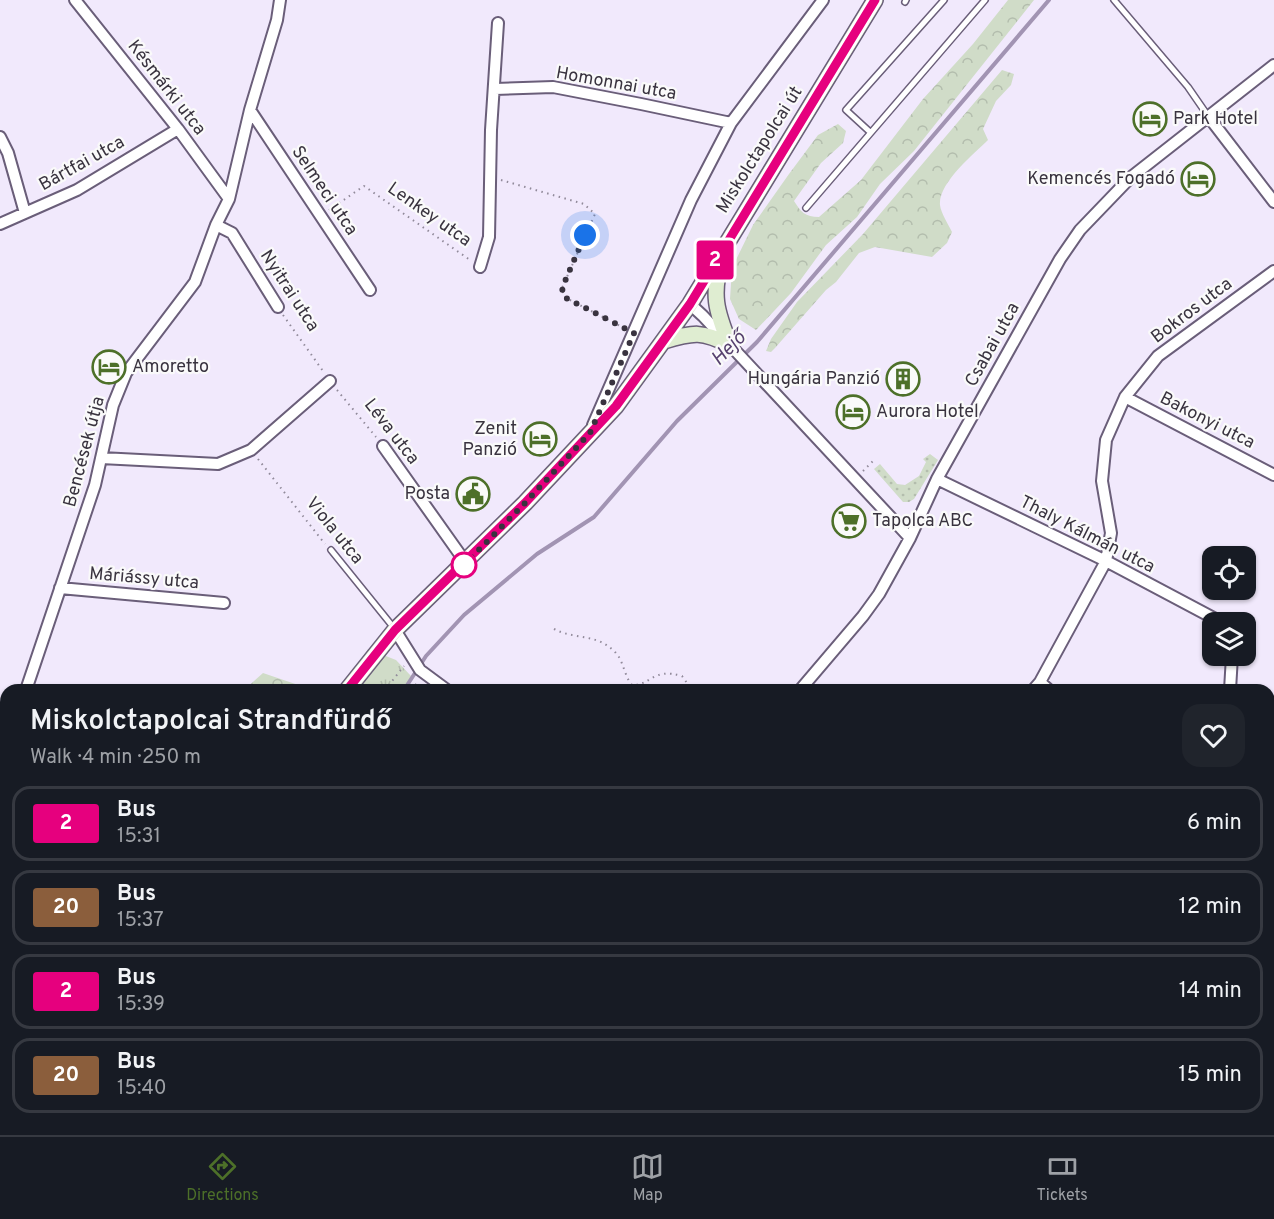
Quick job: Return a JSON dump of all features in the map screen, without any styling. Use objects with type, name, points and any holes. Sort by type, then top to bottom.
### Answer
[{"type":"street","name":"Késmárki utca","points":[[75,0],[178,129],[229,199]]},
{"type":"street","name":"Bencések útja","points":[[28,684],[96,485],[113,405],[126,373],[195,282],[216,225],[229,199],[250,110],[277,20],[280,0]]},
{"type":"street","name":"Miskolctapolcai út","points":[[590,433],[691,200],[731,123],[823,0]]},
{"type":"street","name":"Miskolctapolcai út","points":[[352,684],[395,630],[466,563],[616,406],[690,304],[875,0]]},
{"type":"street","points":[[480,267],[489,237],[491,130],[498,23]]},
{"type":"street","name":"Csabai utca","points":[[805,684],[879,594],[910,538],[937,479],[1060,259],[1080,230],[1130,178],[1274,65]]},
{"type":"street","name":"Homonnai utca","points":[[495,90],[553,87],[731,123]]},
{"type":"street","name":"Selmeci utca","points":[[250,110],[370,290]]},
{"type":"street","points":[[1208,116],[1274,202]]},
{"type":"street","name":"Bártfai utca","points":[[0,224],[77,190],[178,129]]},
{"type":"street","points":[[0,137],[8,153],[24,213]]},
{"type":"street","name":"Nyitrai utca","points":[[216,225],[232,233],[278,307]]},
{"type":"street","points":[[730,235],[719,269],[715,291],[719,319],[730,345]]},
{"type":"street","name":"Bokros utca","points":[[1038,684],[1106,561],[1111,533],[1101,481],[1106,440],[1125,397],[1158,356],[1274,271]]},
{"type":"street","points":[[690,304],[910,538]]},
{"type":"street","points":[[664,341],[688,334],[710,335],[730,345]]},
{"type":"street","points":[[101,458],[218,464],[251,450],[330,381]]},
{"type":"street","name":"Bakonyi utca","points":[[1125,397],[1274,475]]},
{"type":"street","name":"Léva utca","points":[[383,446],[466,563]]},
{"type":"street","name":"Thaly Kálmán utca","points":[[937,479],[1106,561],[1202,612]]},
{"type":"street","name":"Máriássy utca","points":[[60,588],[224,603]]},
{"type":"street","points":[[395,630],[424,673],[439,684]]},
{"type":"street","points":[[1230,684],[1231,666]]},
{"type":"lane","points":[[870,132],[846,110],[944,0]]},
{"type":"lane","points":[[806,208],[985,0]]},
{"type":"lane","points":[[1114,0],[1188,87],[1208,116]]},
{"type":"lane","name":"Viola utca","points":[[331,550],[395,630]]},
{"type":"path","points":[[491,178],[584,204],[594,214],[562,288],[564,297],[634,333]]},
{"type":"path","name":"Lenkey utca","points":[[321,216],[364,186],[480,267]]},
{"type":"path","name":"Nyitrai utca","points":[[278,307],[330,381]]},
{"type":"path","name":"Léva utca","points":[[330,381],[383,446]]},
{"type":"path","name":"Viola utca","points":[[251,450],[331,550]]},
{"type":"path","points":[[855,479],[875,459]]},
{"type":"path","points":[[554,629],[569,635],[590,637],[608,645],[621,659],[631,684]]},
{"type":"path","points":[[390,684],[412,656]]},
{"type":"path","points":[[640,684],[649,678],[666,673],[682,676],[688,684]]},
{"type":"green space","points":[[1008,0],[1034,0],[914,151],[880,184],[857,217],[826,245],[791,293],[756,330],[739,319],[730,299],[732,268],[753,225],[818,135],[838,124],[846,131],[843,143],[821,163],[794,201],[804,213],[819,217],[861,180],[923,99],[973,44]]},
{"type":"green space","points":[[1002,70],[1014,74],[1011,85],[996,101],[983,129],[988,140],[958,169],[941,196],[940,205],[943,215],[952,232],[947,243],[932,257],[875,247],[859,253],[836,282],[826,290],[775,348],[771,352],[766,351],[771,339],[797,302],[863,234]]},
{"type":"green space","points":[[930,454],[938,460],[914,499],[909,502],[903,502],[874,469],[880,464],[897,484],[905,485],[919,476],[926,462],[923,459]]},
{"type":"green space","points":[[368,649],[396,660],[411,676],[406,684],[345,684]]},
{"type":"green space","points":[[263,673],[295,684],[251,684]]},
{"type":"waterway","name":"Hejő","points":[[408,684],[426,656],[464,615],[537,554],[594,517],[677,421],[757,342],[1049,0]]},
{"type":"bus line","name":"2","points":[[352,684],[395,630],[466,563],[616,406],[690,304],[875,0]]},
{"type":"place","name":"Park Hotel","points":[[1150,119]]},
{"type":"place","name":"Kemencés Fogadó","points":[[1198,179]]},
{"type":"place","name":"Amoretto","points":[[109,367]]},
{"type":"place","name":"Hungária Panzió","points":[[903,379]]},
{"type":"place","name":"Aurora Hotel","points":[[853,412]]},
{"type":"place","name":"Zenit Panzió","points":[[540,439]]},
{"type":"place","name":"Posta","points":[[473,494]]},
{"type":"place","name":"Tapolca ABC","points":[[849,521]]},
{"type":"route","points":[[464,565],[590,433],[634,333],[564,297],[562,288],[585,235]]}]
